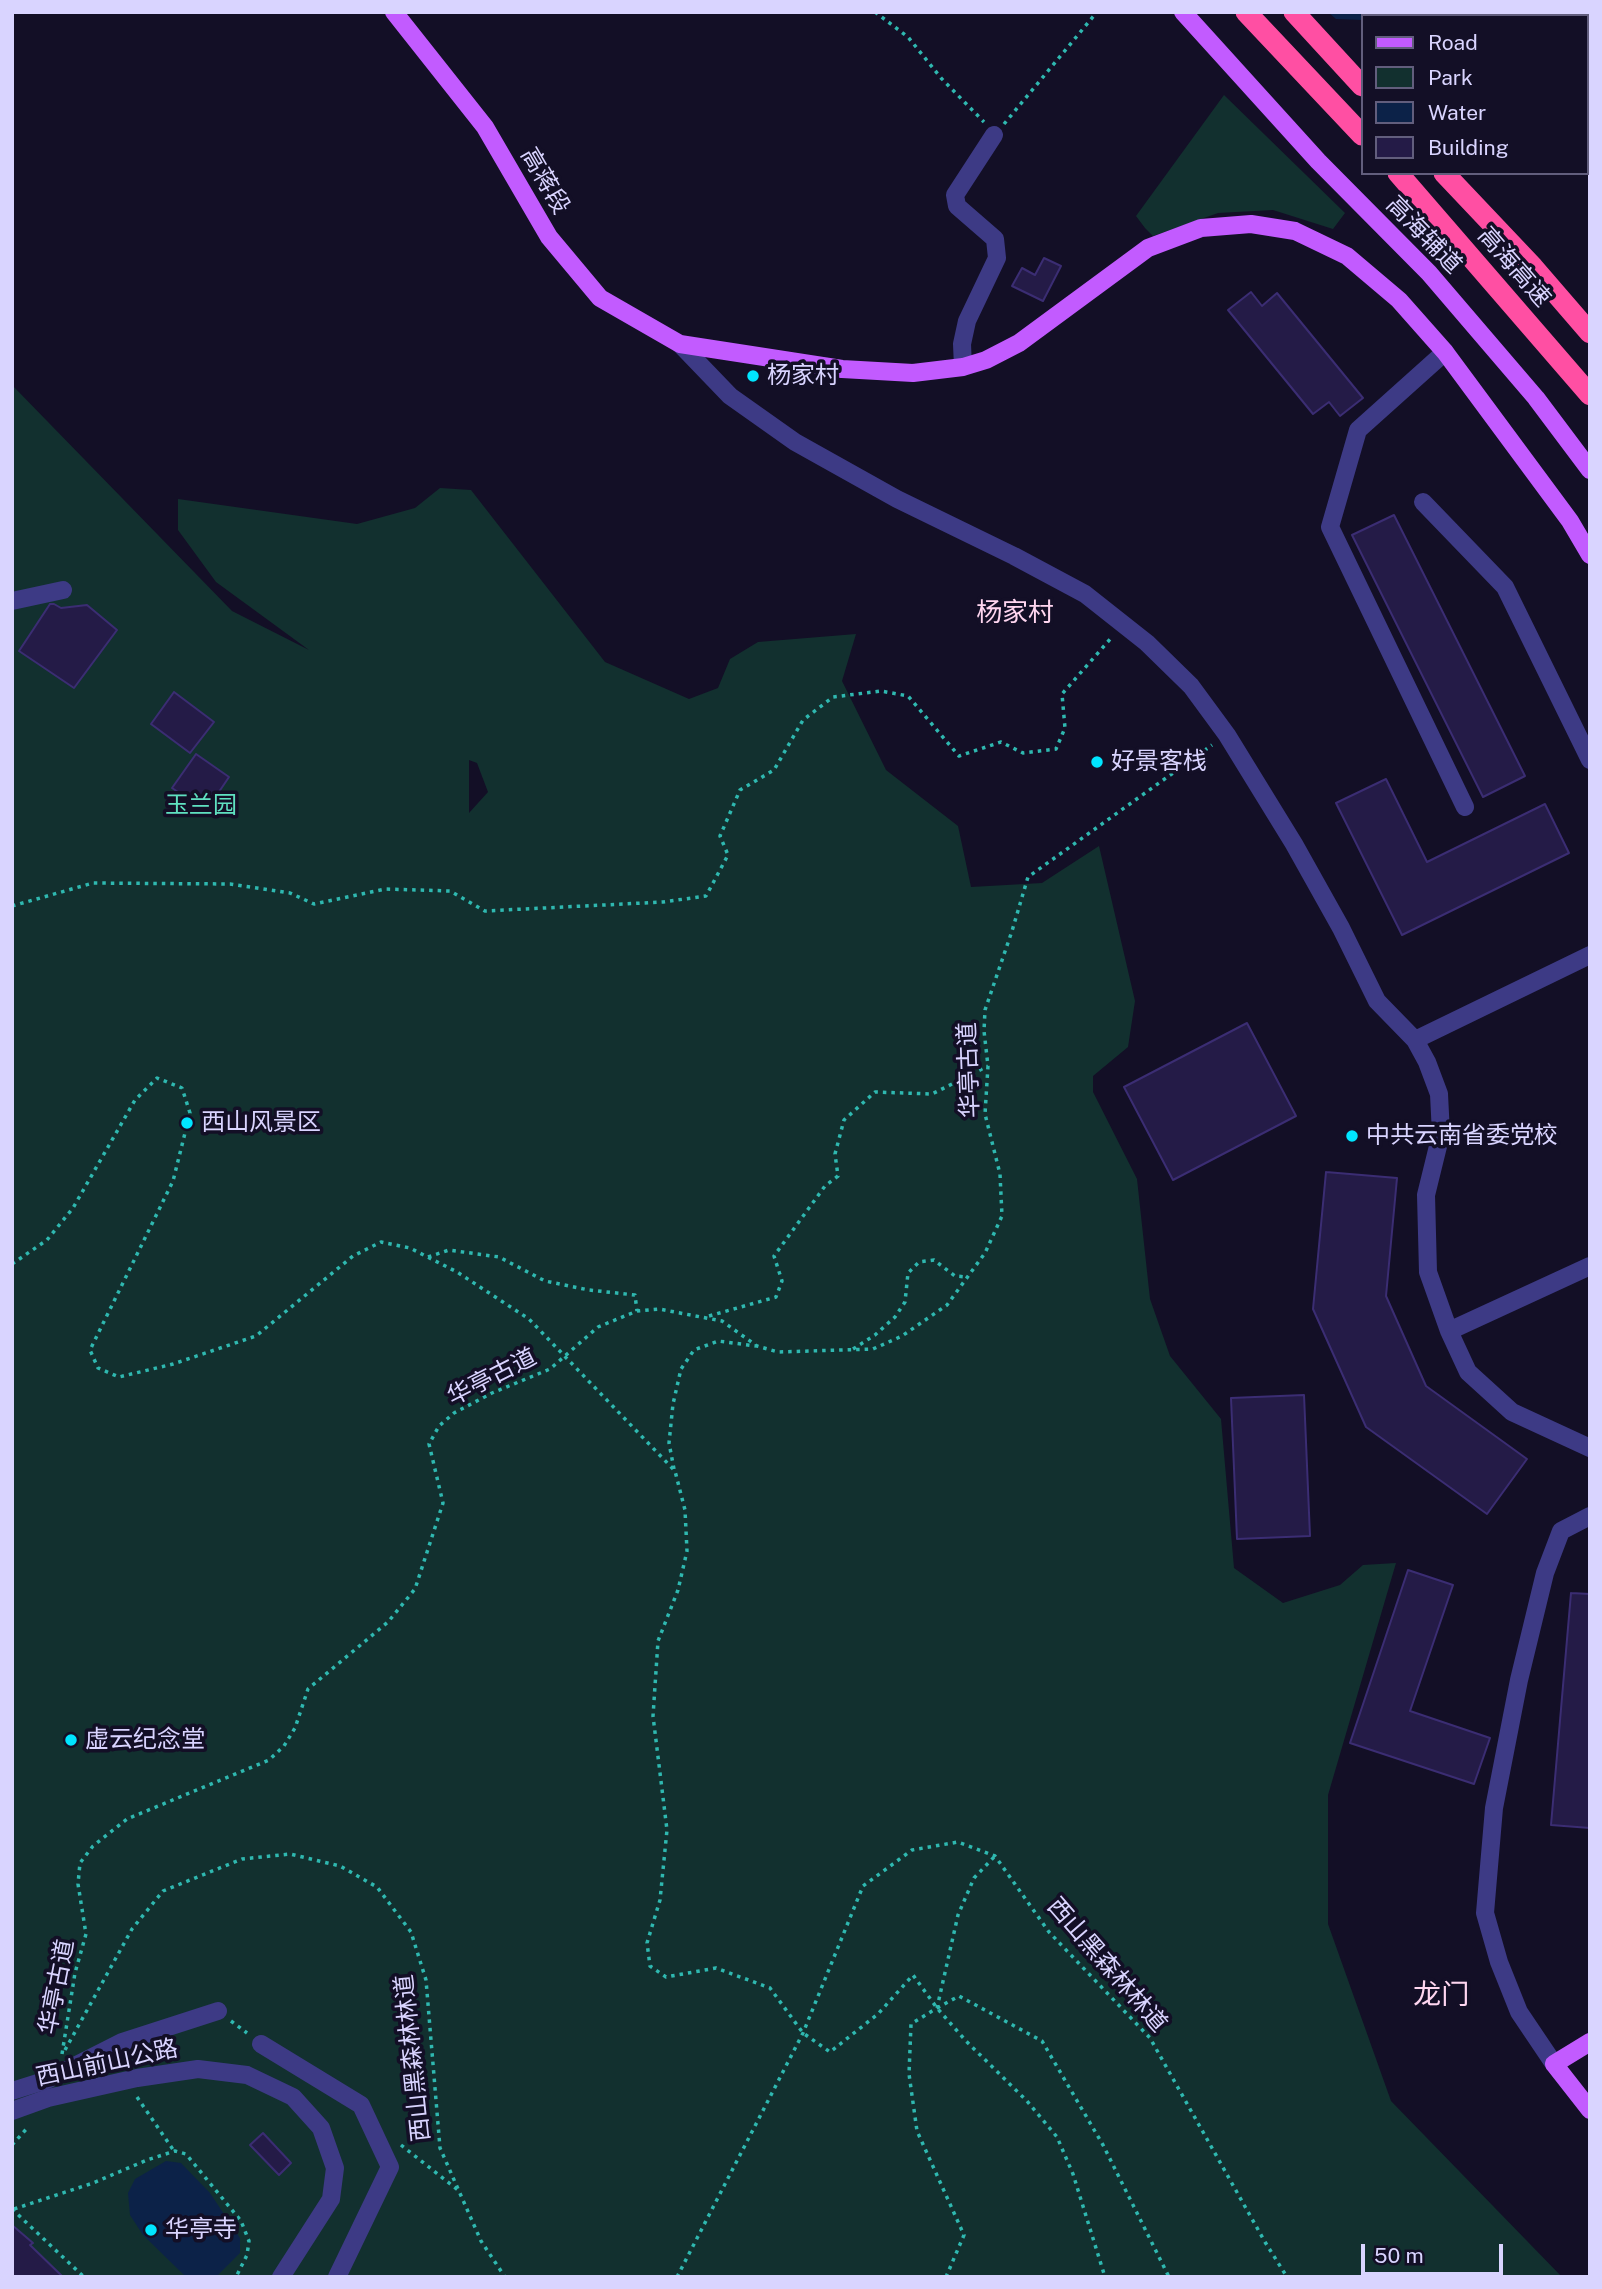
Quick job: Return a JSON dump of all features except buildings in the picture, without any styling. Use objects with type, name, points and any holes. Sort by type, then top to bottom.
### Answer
[{"type":"highway","points":[[1246,12],[1360,133]]},
{"type":"highway","points":[[1294,12],[1360,84]]},
{"type":"highway","name":"高海高速","points":[[1400,175],[1590,395]]},
{"type":"highway","name":"高海高速","points":[[1446,175],[1533,267],[1590,333]]},
{"type":"main road","name":"高蒋段","points":[[394,12],[485,127],[549,237],[600,298],[680,344]]},
{"type":"main road","name":"高海辅道","points":[[1183,12],[1318,160],[1429,273],[1536,398],[1590,470]]},
{"type":"main road","points":[[680,344],[842,369],[913,373],[963,367],[986,360],[1019,343],[1148,248],[1201,228],[1251,224],[1296,231],[1347,256],[1398,300],[1445,352],[1570,521],[1590,555]]},
{"type":"main road","points":[[1590,2042],[1554,2064],[1590,2110]]},
{"type":"street","points":[[963,367],[962,344],[967,321],[997,258],[995,239],[957,206],[955,195],[994,135]]},
{"type":"street","points":[[680,344],[730,396],[795,442],[897,499],[1085,594],[1147,643],[1191,686],[1232,742],[1301,856],[1377,1001],[1415,1040],[1427,1062],[1438,1094],[1441,1134],[1426,1195],[1428,1272],[1449,1331],[1468,1372],[1513,1412],[1590,1448]]},
{"type":"street","points":[[1445,352],[1358,430],[1330,527],[1465,807]]},
{"type":"street","points":[[1423,502],[1505,587],[1590,760]]},
{"type":"street","points":[[12,601],[63,590]]},
{"type":"street","points":[[1415,1040],[1590,955]]},
{"type":"street","points":[[1449,1331],[1590,1266]]},
{"type":"street","points":[[1554,2064],[1519,2012],[1499,1962],[1485,1913],[1494,1808],[1519,1680],[1545,1573],[1561,1531],[1590,1516]]},
{"type":"street","points":[[12,2091],[47,2080],[122,2042],[218,2011]]},
{"type":"street","points":[[261,2044],[361,2105],[390,2167],[337,2277]]},
{"type":"street","name":"西山前山公路","points":[[12,2111],[41,2099],[198,2069],[247,2075],[293,2097],[321,2128],[335,2168],[331,2199],[281,2277]]},
{"type":"path","points":[[875,12],[908,37],[940,78],[994,135],[1097,12]]},
{"type":"path","points":[[12,906],[93,883],[230,884],[290,892],[314,904],[385,889],[450,891],[485,911],[663,902],[706,896],[727,855],[720,836],[740,790],[774,770],[803,720],[833,697],[881,691],[908,696],[959,757],[1001,742],[1023,753],[1056,749],[1065,728],[1062,694],[1110,641],[1119,621]]},
{"type":"path","name":"华亭古道","points":[[61,2056],[75,1973],[86,1934],[78,1884],[80,1863],[93,1846],[127,1819],[269,1760],[284,1746],[295,1728],[308,1689],[388,1622],[415,1589],[443,1503],[429,1444],[439,1426],[454,1413],[492,1393],[550,1369],[598,1327],[637,1311],[659,1309],[722,1321],[757,1346],[778,1352],[873,1349],[902,1336],[947,1305],[985,1253],[1002,1216],[1000,1174],[985,1114],[988,1066],[984,1031],[985,1010],[1028,877],[1232,742]]},
{"type":"path","points":[[706,1317],[776,1297],[782,1281],[774,1256],[825,1186],[838,1175],[835,1154],[844,1120],[876,1091],[932,1094],[988,1066]]},
{"type":"path","points":[[12,1264],[47,1240],[73,1208],[135,1100],[157,1078],[182,1088],[190,1113],[173,1181],[90,1350],[98,1368],[119,1377],[173,1364],[256,1336],[353,1256],[381,1242],[410,1248],[457,1272],[529,1319],[675,1471]]},
{"type":"path","points":[[428,1257],[449,1250],[499,1257],[545,1281],[589,1290],[635,1295],[637,1311]]},
{"type":"path","points":[[851,1350],[875,1335],[895,1317],[905,1303],[908,1273],[919,1262],[934,1259],[956,1276],[967,1277]]},
{"type":"path","points":[[757,1346],[718,1341],[694,1350],[681,1369],[673,1404],[669,1443],[685,1510],[687,1551],[678,1590],[658,1641],[653,1716],[667,1830],[660,1900],[647,1943],[650,1966],[666,1977],[716,1968],[770,1988],[803,2033],[830,2052],[878,2014],[913,1975],[936,2008],[1027,2101],[1057,2137],[1073,2174],[1105,2277]]},
{"type":"path","points":[[677,2277],[803,2033],[863,1886],[912,1850],[958,1842],[995,1856],[974,1878],[958,1914],[936,2008]]},
{"type":"path","name":"西山黑森林林道","points":[[61,2056],[132,1929],[163,1891],[242,1859],[290,1854],[340,1867],[377,1887],[411,1932],[426,1980],[440,2148],[481,2241],[505,2277]]},
{"type":"path","name":"西山黑森林林道","points":[[995,1856],[1049,1932],[1150,2038],[1287,2277]]},
{"type":"path","points":[[946,2277],[964,2235],[917,2132],[909,2074],[911,2024],[959,1996],[1042,2041],[1103,2145],[1169,2277]]},
{"type":"path","points":[[218,2011],[261,2044]]},
{"type":"path","points":[[125,2081],[174,2151]]},
{"type":"path","points":[[84,2277],[13,2209],[93,2183],[174,2151],[186,2154],[241,2221],[249,2241],[247,2255],[236,2277]]},
{"type":"green space","points":[[1224,95],[1345,213],[1333,229],[1273,210],[1218,213],[1153,236],[1145,228],[1136,216]]},
{"type":"green space","name":"玉兰园","points":[[12,385],[232,611],[309,650],[216,582],[178,530],[178,499],[357,524],[415,508],[440,488],[471,490],[605,662],[689,699],[718,688],[730,659],[758,642],[856,634],[842,681],[886,770],[958,826],[971,887],[1042,883],[1099,846],[1135,1001],[1128,1047],[1093,1076],[1093,1092],[1137,1179],[1150,1299],[1170,1356],[1221,1419],[1234,1568],[1283,1603],[1340,1585],[1363,1565],[1396,1563],[1328,1795],[1328,1924],[1391,2101],[1562,2277],[12,2277]],"holes":[[[469,760],[477,763],[488,792],[469,813]]]},
{"type":"water","points":[[1328,12],[1590,12],[1590,171],[1588,14],[1360,14],[1360,20],[1336,19]]},
{"type":"water","points":[[166,2161],[181,2163],[210,2193],[240,2238],[240,2253],[216,2277],[187,2277],[143,2235],[130,2215],[128,2193],[135,2179]]},
{"type":"place","name":"杨家村","points":[[753,376]]},
{"type":"place","name":"好景客栈","points":[[1097,762]]},
{"type":"place","name":"西山风景区","points":[[187,1123]]},
{"type":"place","name":"中共云南省委党校","points":[[1352,1136]]},
{"type":"place","name":"虚云纪念堂","points":[[71,1740]]},
{"type":"place","name":"华亭寺","points":[[151,2230]]},
{"type":"district","name":"杨家村","points":[[1015,613]]},
{"type":"district","name":"龙门","points":[[1441,1995]]}]
